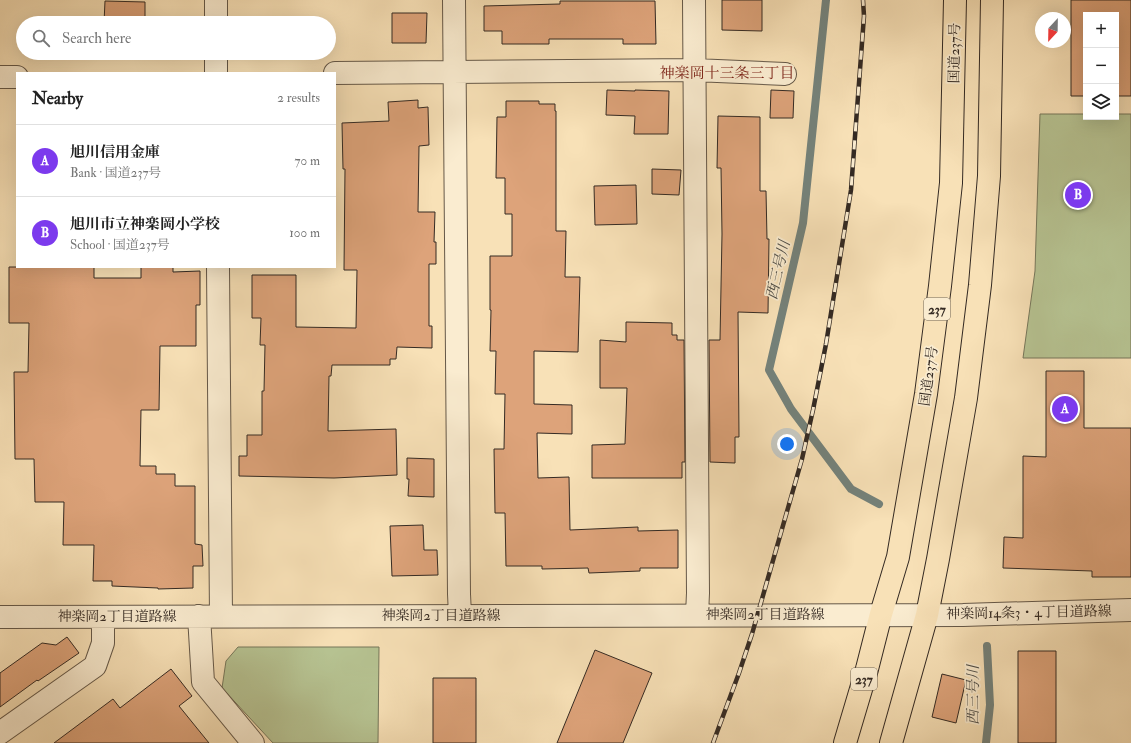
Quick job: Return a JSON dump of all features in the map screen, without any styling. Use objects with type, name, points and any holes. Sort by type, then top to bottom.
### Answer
[{"type":"highway","name":"国道237号","points":[[845,743],[900,549],[926,394],[951,183],[955,0]]},
{"type":"highway","points":[[891,743],[927,615],[966,398],[980,285],[989,176],[992,0]]},
{"type":"street","points":[[216,0],[216,16]]},
{"type":"street","points":[[454,0],[460,615]]},
{"type":"street","points":[[694,0],[697,615]]},
{"type":"street","points":[[216,60],[216,72]]},
{"type":"street","points":[[336,73],[694,70],[784,74]]},
{"type":"street","points":[[0,77],[16,77]]},
{"type":"street","points":[[218,268],[221,616]]},
{"type":"street","name":"神楽岡14条3・4丁目道路線","points":[[881,614],[963,615],[1131,610]]},
{"type":"street","name":"神楽岡2丁目道路線","points":[[0,617],[881,614]]},
{"type":"street","points":[[199,616],[203,682],[253,743]]},
{"type":"street","points":[[5,736],[95,666],[103,643],[103,617]]},
{"type":"green space","points":[[1040,114],[1083,114],[1083,120],[1119,120],[1119,114],[1131,114],[1131,358],[1023,358],[1035,271]]},
{"type":"green space","points":[[238,647],[379,647],[378,743],[273,743],[222,688],[226,661]]},
{"type":"building","points":[[722,0],[762,0],[762,31],[722,30]]},
{"type":"building","points":[[1071,0],[1131,0],[1131,96],[1119,96],[1119,12],[1083,12],[1083,96],[1071,96]]},
{"type":"building","points":[[105,1],[145,2],[145,16],[104,16]]},
{"type":"building","points":[[560,1],[655,1],[656,44],[623,44],[623,39],[549,39],[549,44],[502,44],[502,31],[484,31],[484,6],[560,4]]},
{"type":"building","points":[[392,13],[427,13],[426,43],[392,43]]},
{"type":"building","points":[[607,90],[669,91],[668,134],[634,134],[635,116],[606,115]]},
{"type":"building","points":[[771,90],[794,91],[793,118],[770,118]]},
{"type":"building","points":[[418,100],[418,108],[428,107],[429,145],[419,146],[418,212],[435,212],[434,242],[436,242],[436,264],[429,264],[429,326],[432,326],[432,348],[397,347],[396,359],[390,359],[390,365],[332,365],[331,376],[329,376],[328,431],[396,429],[397,475],[334,478],[239,476],[239,456],[247,456],[247,435],[262,435],[262,391],[264,391],[265,345],[260,345],[261,318],[252,318],[252,275],[296,275],[296,327],[356,328],[357,270],[344,270],[345,169],[343,169],[342,123],[389,121],[388,102]]},
{"type":"building","points":[[506,101],[539,101],[539,104],[555,104],[556,231],[566,231],[565,277],[580,277],[578,352],[534,351],[534,404],[572,405],[572,434],[537,433],[538,478],[569,477],[570,530],[638,527],[638,531],[678,530],[678,568],[640,568],[640,571],[589,573],[588,568],[542,569],[542,566],[506,566],[505,513],[495,513],[494,449],[504,449],[505,394],[495,394],[496,351],[490,351],[490,256],[512,256],[512,214],[505,214],[505,178],[496,178],[497,117],[506,117]]},
{"type":"building","points":[[718,116],[760,117],[760,191],[766,191],[767,239],[769,239],[768,313],[738,312],[739,437],[735,437],[735,463],[710,462],[709,340],[720,340],[722,234],[721,168],[717,168]]},
{"type":"building","points":[[652,169],[681,170],[679,195],[652,194]]},
{"type":"building","points":[[636,185],[637,224],[595,225],[594,186]]},
{"type":"building","points":[[9,267],[94,268],[94,278],[141,278],[141,268],[173,268],[173,272],[200,271],[200,305],[196,305],[196,346],[160,346],[159,410],[141,410],[140,466],[156,466],[156,474],[175,474],[175,486],[195,486],[195,544],[202,545],[203,566],[193,566],[193,588],[158,589],[112,586],[112,581],[93,581],[94,545],[63,545],[64,502],[35,502],[34,459],[15,459],[14,372],[28,372],[29,323],[9,323]]},
{"type":"building","points":[[626,322],[672,323],[672,335],[677,335],[677,340],[684,340],[685,462],[682,462],[682,478],[592,478],[592,445],[625,444],[627,388],[600,388],[600,340],[626,342]]},
{"type":"building","points":[[1046,371],[1084,371],[1084,428],[1131,428],[1131,577],[1092,577],[1092,571],[1003,568],[1004,537],[1023,538],[1023,456],[1046,457]]},
{"type":"building","points":[[407,458],[434,459],[434,497],[408,496],[409,479],[407,479]]},
{"type":"building","points":[[423,525],[424,550],[437,550],[438,575],[392,576],[390,526]]},
{"type":"building","points":[[67,637],[79,653],[38,681],[37,680],[0,707],[0,673],[42,643],[56,645]]},
{"type":"building","points":[[595,650],[652,673],[623,743],[557,743]]},
{"type":"building","points":[[1018,651],[1056,651],[1056,743],[1018,743]]},
{"type":"building","points":[[171,669],[192,696],[179,706],[209,743],[54,743],[113,699],[120,708]]},
{"type":"building","points":[[942,674],[966,680],[956,723],[932,717]]},
{"type":"building","points":[[433,678],[476,678],[476,743],[433,743]]},
{"type":"waterway","name":"西三号川","points":[[826,0],[803,223],[769,370],[791,409],[851,489],[879,504]]},
{"type":"waterway","name":"西三号川","points":[[986,743],[990,705],[987,646]]},
{"type":"railway","points":[[713,743],[752,634],[802,459],[813,410],[826,344],[851,190],[864,16],[863,0]]},
{"type":"place","name":"旭川市立神楽岡小学校","points":[[1078,195]]},
{"type":"place","name":"旭川信用金庫","points":[[1065,409]]},
{"type":"district","name":"神楽岡十三条三丁目","points":[[727,73]]}]
